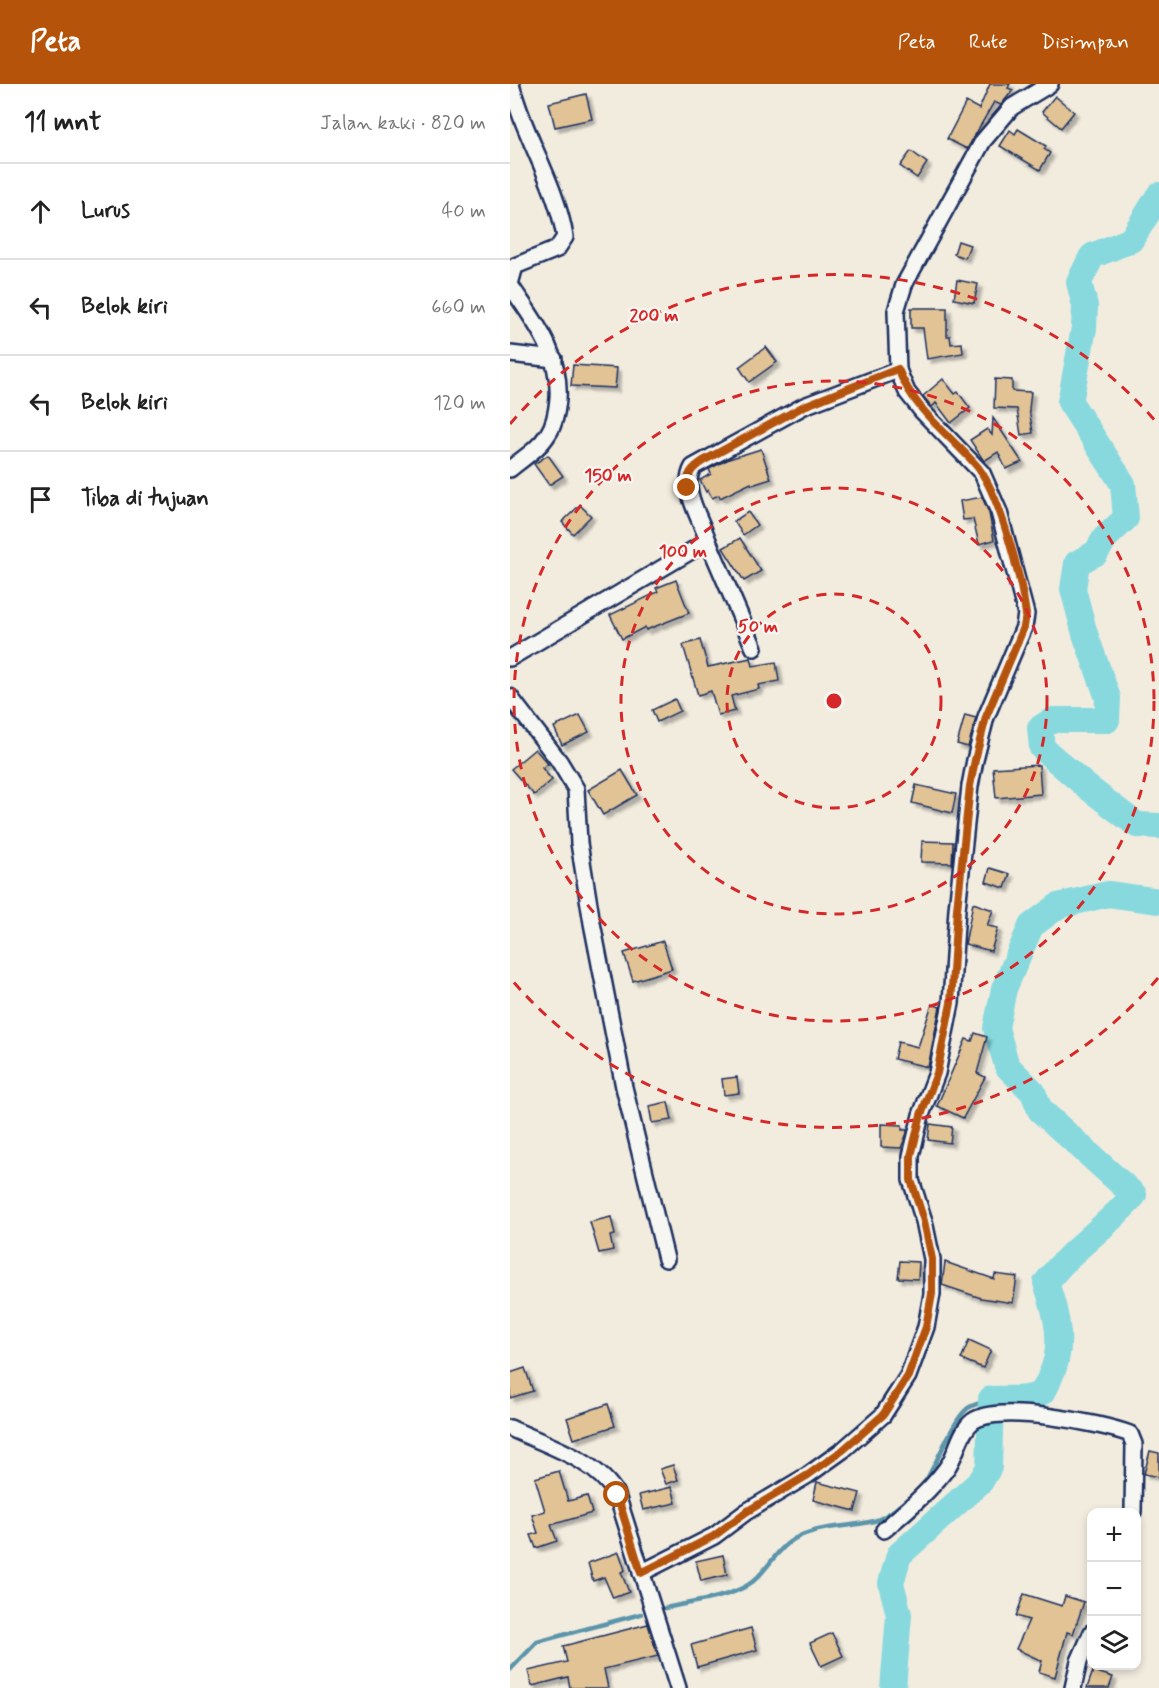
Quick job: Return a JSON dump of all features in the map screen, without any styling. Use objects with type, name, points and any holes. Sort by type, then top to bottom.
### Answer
[{"type":"street","points":[[510,468],[538,447],[550,433],[557,411],[559,381],[547,341],[510,284],[515,266],[557,249],[565,237],[551,186],[517,107],[511,84]]},
{"type":"street","points":[[641,1573],[714,1536],[746,1512],[808,1475],[868,1430],[883,1415],[908,1376],[926,1327],[932,1294],[932,1259],[924,1221],[911,1180],[911,1156],[921,1115],[937,1073],[951,1003],[957,909],[970,786],[975,760],[986,717],[1024,627],[1026,614],[999,512],[982,473],[922,411],[907,392],[898,369],[896,311],[904,285],[983,141],[1012,107],[1050,84]]},
{"type":"street","points":[[510,354],[554,359]]},
{"type":"street","points":[[754,648],[687,488],[687,477],[693,467],[804,406],[898,369]]},
{"type":"street","points":[[510,658],[708,541]]},
{"type":"street","points":[[510,697],[560,761],[576,789],[579,843],[592,923],[624,1087],[666,1259]]},
{"type":"street","points":[[884,1530],[936,1482],[949,1466],[968,1426],[975,1420],[1009,1412],[1033,1414],[1130,1434],[1134,1444],[1133,1508]]},
{"type":"street","points":[[510,1428],[590,1467],[604,1477],[617,1495],[678,1688]]},
{"type":"street","points":[[1073,1688],[1087,1644]]},
{"type":"building","points":[[990,84],[1010,84],[1008,88],[1013,90],[1001,105],[994,102],[967,149],[947,139],[966,102],[979,109]]},
{"type":"building","points":[[586,94],[592,119],[555,127],[549,103]]},
{"type":"building","points":[[1055,96],[1074,112],[1061,128],[1042,112]]},
{"type":"building","points":[[1018,129],[1046,146],[1044,149],[1050,153],[1040,170],[1000,146],[1010,130],[1015,134]]},
{"type":"building","points":[[911,151],[927,163],[917,178],[900,166]]},
{"type":"building","points":[[958,241],[970,245],[965,258],[954,254]]},
{"type":"building","points":[[957,280],[978,284],[974,303],[954,299]]},
{"type":"building","points":[[911,308],[947,308],[947,336],[950,336],[951,344],[962,343],[963,353],[927,359],[923,328],[911,328]]},
{"type":"building","points":[[766,347],[777,362],[749,382],[739,367]]},
{"type":"building","points":[[573,365],[617,368],[615,388],[571,386]]},
{"type":"building","points":[[943,379],[955,394],[958,392],[970,408],[951,423],[936,403],[932,407],[923,396]]},
{"type":"building","points":[[995,379],[1012,380],[1012,391],[1031,392],[1029,409],[1033,433],[1021,435],[1017,409],[994,408]]},
{"type":"building","points":[[993,418],[1022,462],[1006,469],[998,452],[984,461],[970,440],[987,429],[992,435]]},
{"type":"building","points":[[761,449],[771,479],[752,485],[751,483],[720,498],[719,495],[712,498],[708,490],[706,492],[700,480],[711,474],[709,469],[729,459]]},
{"type":"building","points":[[548,455],[563,476],[549,485],[534,464]]},
{"type":"building","points":[[982,497],[989,513],[994,540],[979,544],[973,519],[963,520],[960,501]]},
{"type":"building","points":[[580,505],[591,516],[573,534],[562,522]]},
{"type":"building","points":[[748,512],[757,525],[743,535],[734,521]]},
{"type":"building","points":[[740,538],[761,571],[744,581],[723,548]]},
{"type":"building","points":[[676,580],[689,613],[646,630],[645,627],[622,639],[610,615],[658,592],[656,588]]},
{"type":"building","points":[[700,640],[708,667],[751,658],[753,666],[776,662],[779,681],[758,685],[759,689],[731,696],[735,711],[718,715],[711,691],[698,695],[683,645]]},
{"type":"building","points":[[675,699],[680,711],[657,722],[652,710]]},
{"type":"building","points":[[580,715],[589,732],[562,745],[554,727]]},
{"type":"building","points":[[965,715],[976,718],[968,747],[957,744]]},
{"type":"building","points":[[535,749],[548,764],[542,768],[552,780],[534,795],[511,769]]},
{"type":"building","points":[[1039,765],[1041,794],[996,798],[993,768]]},
{"type":"building","points":[[622,770],[637,795],[603,815],[588,790]]},
{"type":"building","points":[[916,785],[956,794],[952,813],[912,803]]},
{"type":"building","points":[[922,841],[953,842],[952,863],[921,862]]},
{"type":"building","points":[[990,868],[1010,874],[1005,888],[986,882]]},
{"type":"building","points":[[973,903],[993,910],[987,926],[998,928],[991,951],[965,944]]},
{"type":"building","points":[[663,941],[672,969],[633,981],[624,953]]},
{"type":"building","points":[[932,1004],[940,1007],[928,1067],[894,1059],[898,1042],[918,1047]]},
{"type":"building","points":[[975,1033],[987,1037],[977,1073],[985,1077],[963,1118],[937,1106],[966,1039],[972,1041]]},
{"type":"building","points":[[737,1077],[739,1093],[724,1095],[722,1079]]},
{"type":"building","points":[[668,1102],[672,1120],[652,1123],[649,1106]]},
{"type":"building","points":[[881,1124],[902,1125],[902,1130],[907,1130],[901,1148],[881,1147]]},
{"type":"building","points":[[930,1124],[952,1127],[950,1143],[928,1140]]},
{"type":"building","points":[[611,1217],[615,1235],[610,1236],[613,1250],[599,1253],[590,1222]]},
{"type":"building","points":[[900,1261],[919,1262],[918,1279],[898,1278]]},
{"type":"building","points":[[945,1262],[994,1279],[995,1274],[1017,1277],[1013,1303],[981,1298],[942,1285]]},
{"type":"building","points":[[969,1340],[991,1350],[983,1368],[961,1359]]},
{"type":"building","points":[[525,1368],[533,1391],[510,1398],[510,1373]]},
{"type":"building","points":[[608,1404],[615,1426],[574,1439],[567,1418]]},
{"type":"building","points":[[1150,1451],[1159,1453],[1159,1477],[1144,1474]]},
{"type":"building","points":[[673,1465],[678,1480],[666,1484],[660,1469]]},
{"type":"building","points":[[559,1471],[568,1501],[587,1496],[592,1513],[551,1525],[557,1541],[536,1548],[531,1535],[538,1533],[532,1515],[545,1511],[535,1478]]},
{"type":"building","points":[[817,1482],[860,1493],[855,1511],[813,1500]]},
{"type":"building","points":[[672,1487],[676,1503],[643,1510],[639,1495]]},
{"type":"building","points":[[619,1552],[625,1570],[621,1572],[629,1592],[613,1598],[604,1577],[593,1581],[588,1563]]},
{"type":"building","points":[[723,1555],[727,1575],[701,1581],[696,1561]]},
{"type":"building","points":[[1024,1594],[1062,1606],[1065,1596],[1084,1602],[1073,1634],[1067,1632],[1055,1677],[1039,1672],[1042,1661],[1016,1649],[1029,1620],[1016,1616]]},
{"type":"building","points":[[648,1624],[658,1656],[604,1669],[608,1688],[570,1688],[568,1677],[532,1686],[528,1671],[567,1662],[563,1646]]},
{"type":"building","points":[[751,1628],[757,1650],[697,1667],[691,1645]]},
{"type":"building","points":[[832,1633],[843,1656],[821,1666],[810,1643]]},
{"type":"building","points":[[1093,1671],[1113,1677],[1109,1688],[1087,1688]]},
{"type":"waterway","points":[[1159,195],[1131,240],[1092,256],[1079,282],[1085,306],[1084,328],[1070,402],[1123,484],[1126,518],[1105,538],[1096,553],[1077,563],[1073,589],[1085,634],[1108,698],[1107,720],[1053,720],[1040,728],[1042,748],[1086,786],[1137,825],[1159,826]]},
{"type":"waterway","points":[[893,1688],[899,1615],[891,1583],[899,1555],[981,1481],[989,1467],[991,1399],[1032,1397],[1040,1394],[1045,1388],[1055,1366],[1058,1342],[1056,1318],[1046,1283],[1066,1259],[1134,1195],[1040,1110],[1033,1092],[1007,1066],[996,1028],[1004,989],[1031,926],[1058,906],[1108,894],[1159,901]]},
{"type":"waterway","points":[[922,1487],[962,1414],[968,1408],[991,1399]]},
{"type":"waterway","points":[[665,1608],[718,1597],[739,1590],[760,1575],[781,1549],[803,1534],[880,1519],[916,1492]]},
{"type":"waterway","points":[[510,1670],[537,1642],[641,1614]]},
{"type":"route","points":[[617,1495],[641,1573],[714,1536],[746,1512],[808,1475],[843,1450],[883,1415],[908,1376],[926,1327],[932,1294],[932,1259],[924,1221],[911,1180],[911,1156],[921,1115],[937,1073],[951,1003],[957,909],[970,786],[975,760],[986,717],[1024,627],[1026,614],[999,512],[982,473],[977,465],[922,411],[907,392],[898,369],[804,406],[703,461],[693,467],[687,477],[687,488]]}]
